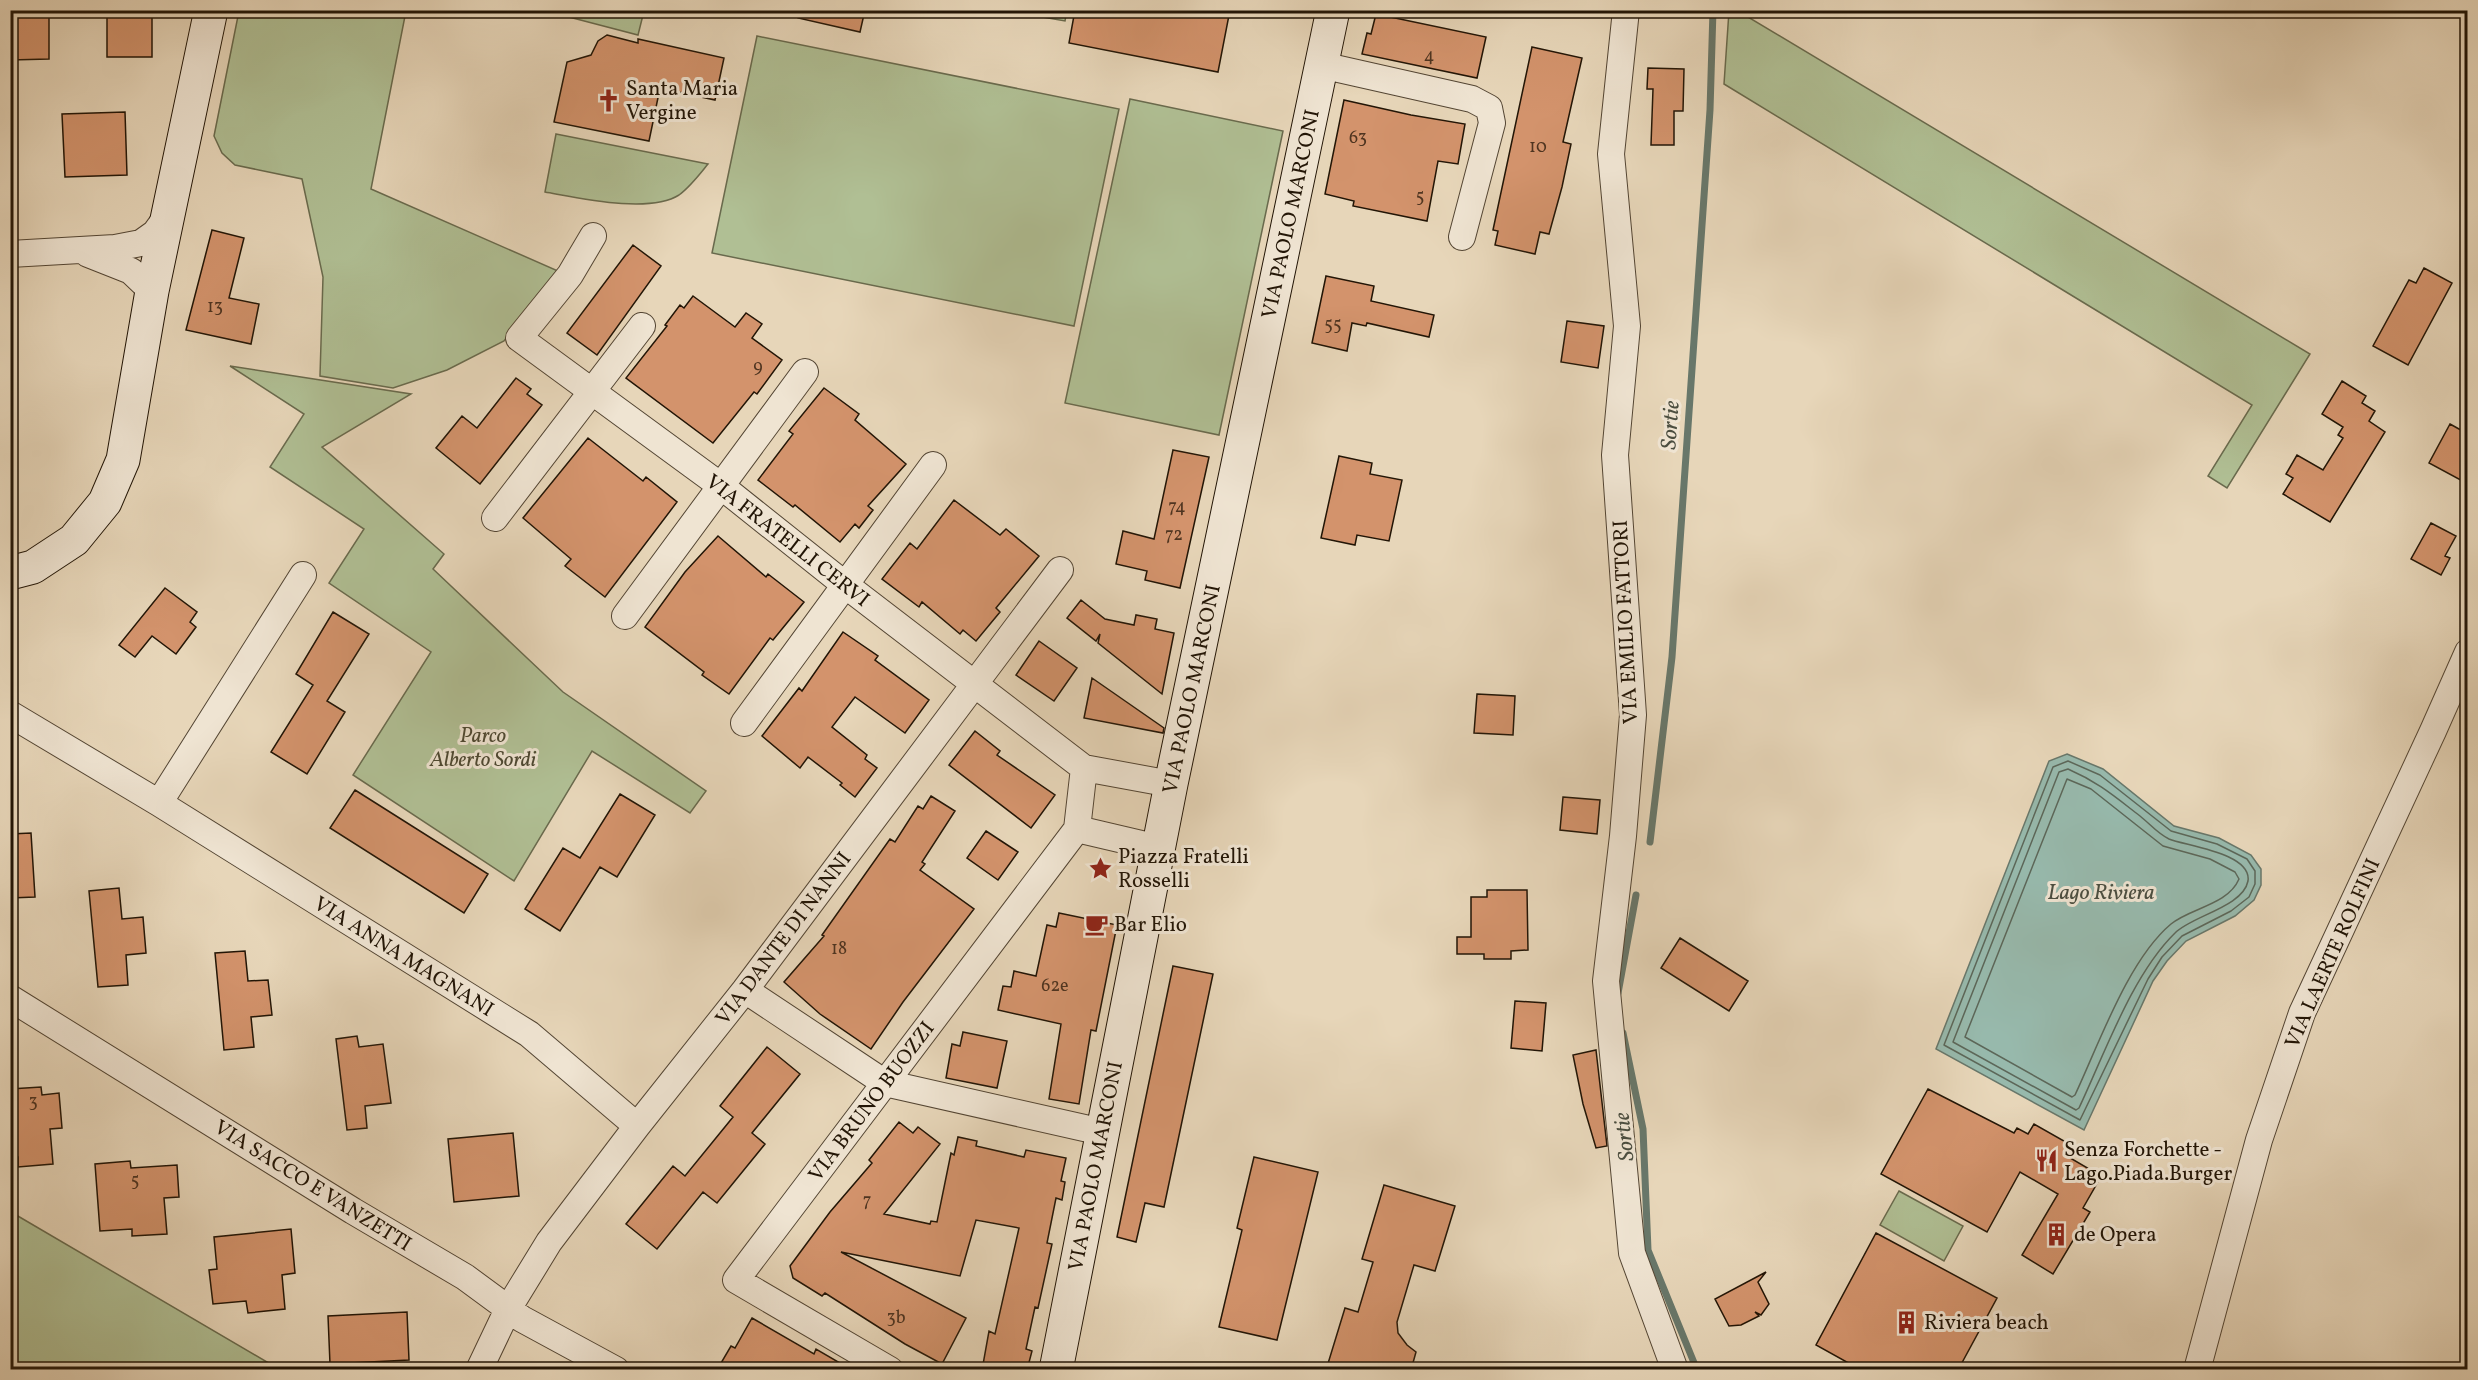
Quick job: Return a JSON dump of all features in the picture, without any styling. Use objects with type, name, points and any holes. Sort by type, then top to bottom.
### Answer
[{"type":"street","points":[[10,573],[33,567],[74,540],[105,502],[123,460],[154,281],[211,10]]},
{"type":"street","name":"VIA PAOLO MARCONI","points":[[1056,1370],[1171,784],[1333,10]]},
{"type":"street","name":"VIA EMILIO FATTORI","points":[[1626,10],[1611,154],[1627,326],[1615,455],[1633,715],[1623,836],[1606,981],[1632,1253],[1675,1370]]},
{"type":"street","points":[[1322,65],[1472,99],[1490,108],[1492,123],[1462,237]]},
{"type":"street","points":[[10,254],[115,248],[141,243],[155,233],[169,213]]},
{"type":"street","name":"VIA FRATELLI CERVI","points":[[593,236],[570,275],[519,338],[721,486],[844,584],[975,682],[1084,768],[1171,784]]},
{"type":"street","points":[[115,248],[138,258],[154,281]]},
{"type":"street","points":[[73,251],[102,258],[154,281]]},
{"type":"street","points":[[495,518],[642,326]]},
{"type":"street","points":[[626,616],[805,372]]},
{"type":"street","points":[[744,723],[933,465]]},
{"type":"street","name":"VIA DANTE DI NANNI","points":[[479,1370],[508,1309],[549,1242],[745,990],[1060,570]]},
{"type":"street","points":[[159,803],[303,575]]},
{"type":"street","name":"VIA LAERTE ROLFINI","points":[[2197,1370],[2259,1140],[2302,1013],[2468,652]]},
{"type":"street","name":"VIA ANNA MAGNANI","points":[[10,714],[159,803],[529,1034],[637,1126]]},
{"type":"street","points":[[1084,768],[1077,829],[1158,848]]},
{"type":"street","name":"VIA BRUNO BUOZZI","points":[[890,1370],[736,1280],[1077,829]]},
{"type":"street","points":[[745,990],[885,1083],[1102,1132]]},
{"type":"street","name":"VIA SACCO E VANZETTI","points":[[10,998],[353,1211],[465,1277],[522,1319],[616,1370]]},
{"type":"green space","points":[[567,10],[644,11],[638,35],[565,16]]},
{"type":"green space","points":[[239,11],[406,11],[371,189],[558,271],[504,341],[447,370],[393,388],[320,376],[323,277],[302,179],[235,165],[222,153],[214,136]]},
{"type":"green space","points":[[1007,11],[1067,11],[1065,21]]},
{"type":"green space","points":[[1729,11],[1738,11],[2310,354],[2227,488],[2208,476],[2252,405],[1724,84]]},
{"type":"green space","points":[[757,36],[1119,109],[1074,326],[712,253]]},
{"type":"green space","points":[[1130,99],[1283,131],[1219,435],[1065,403]]},
{"type":"green space","points":[[556,134],[708,164],[691,185],[679,195],[666,201],[614,203],[545,192]]},
{"type":"green space","name":"Parco Alberto Sordi","points":[[230,366],[411,394],[322,447],[444,554],[433,569],[563,692],[706,791],[690,813],[592,751],[514,881],[353,775],[431,652],[329,583],[364,529],[270,467],[304,414]]},
{"type":"green space","points":[[1899,1191],[1963,1226],[1944,1261],[1880,1225]]},
{"type":"green space","points":[[11,1212],[279,1369],[39,1370],[11,1367]]},
{"type":"water","name":"Lago Riviera","points":[[2067,754],[2103,769],[2174,826],[2219,838],[2251,855],[2261,869],[2261,885],[2254,900],[2235,916],[2186,941],[2167,961],[2153,981],[2084,1130],[1936,1049],[2049,761]]},
{"type":"building","points":[[10,10],[49,10],[49,59],[10,60]]},
{"type":"building","points":[[107,10],[152,10],[152,57],[107,57]]},
{"type":"building","points":[[798,10],[865,10],[860,32],[798,18]]},
{"type":"building","points":[[1075,10],[1230,10],[1218,72],[1069,43]]},
{"type":"building","points":[[1376,14],[1486,37],[1477,78],[1362,54],[1367,33],[1371,34]]},
{"type":"building","name":"Santa Maria Vergine","points":[[607,35],[638,43],[638,39],[724,58],[715,100],[660,88],[649,141],[554,122],[567,62],[591,55],[598,41]]},
{"type":"building","points":[[1532,47],[1582,58],[1563,142],[1571,144],[1562,187],[1549,234],[1540,232],[1535,254],[1495,245],[1498,231],[1493,230]]},
{"type":"building","points":[[1648,68],[1684,69],[1683,111],[1674,111],[1674,145],[1651,145],[1653,89],[1647,89]]},
{"type":"building","points":[[1344,100],[1465,124],[1458,164],[1438,161],[1427,221],[1353,206],[1354,201],[1325,194]]},
{"type":"building","points":[[125,112],[127,175],[65,177],[62,114]]},
{"type":"building","points":[[212,230],[244,238],[229,298],[259,304],[251,344],[186,330]]},
{"type":"building","points":[[633,245],[661,266],[597,355],[567,333]]},
{"type":"building","points":[[2424,268],[2452,283],[2408,365],[2373,346],[2409,280],[2416,283]]},
{"type":"building","points":[[1326,276],[1374,286],[1371,301],[1434,315],[1429,337],[1367,323],[1366,326],[1352,323],[1347,351],[1312,343]]},
{"type":"building","points":[[693,296],[735,327],[746,313],[762,324],[752,338],[782,360],[757,394],[754,392],[713,443],[626,378],[667,326],[665,325],[680,305],[684,308]]},
{"type":"building","points":[[1567,321],[1604,326],[1598,368],[1561,362]]},
{"type":"building","points":[[516,378],[531,389],[527,394],[542,405],[480,484],[436,448],[462,416],[477,428]]},
{"type":"building","points":[[2342,381],[2366,396],[2362,403],[2375,411],[2369,421],[2385,432],[2330,522],[2283,494],[2293,478],[2286,474],[2297,455],[2323,470],[2343,438],[2338,435],[2343,427],[2322,414]]},
{"type":"building","points":[[824,388],[859,414],[855,420],[906,464],[868,506],[873,510],[859,528],[855,524],[840,542],[795,505],[793,507],[758,480],[793,434],[789,431]]},
{"type":"building","points":[[2450,424],[2468,434],[2468,484],[2429,463]]},
{"type":"building","points":[[588,438],[643,481],[646,477],[677,502],[605,597],[565,566],[571,559],[523,518]]},
{"type":"building","points":[[1173,450],[1209,457],[1180,588],[1145,580],[1147,571],[1116,564],[1123,531],[1154,539]]},
{"type":"building","points":[[1339,456],[1372,463],[1370,474],[1402,480],[1389,541],[1357,535],[1355,545],[1321,538]]},
{"type":"building","points":[[954,500],[1000,535],[1006,529],[1039,556],[996,608],[1000,612],[976,641],[963,630],[960,634],[922,602],[919,607],[882,579],[910,543],[917,549]]},
{"type":"building","points":[[2431,523],[2456,536],[2445,556],[2450,558],[2441,575],[2411,559]]},
{"type":"building","points":[[718,536],[766,577],[768,574],[804,602],[773,640],[770,638],[729,694],[702,675],[704,672],[645,627],[685,572]]},
{"type":"building","points":[[165,588],[197,612],[190,622],[196,627],[176,654],[152,636],[135,657],[119,645]]},
{"type":"building","points":[[1081,600],[1105,619],[1134,625],[1136,615],[1157,619],[1155,629],[1174,633],[1162,694],[1098,643],[1100,634],[1096,641],[1067,618]]},
{"type":"building","points":[[333,612],[369,634],[327,701],[345,712],[307,774],[271,752],[313,685],[296,674]]},
{"type":"building","points":[[843,632],[878,656],[875,660],[929,700],[905,733],[855,697],[832,727],[867,755],[865,759],[877,768],[855,797],[840,785],[842,783],[808,757],[800,768],[762,736],[799,688],[802,691]]},
{"type":"building","points":[[1039,641],[1077,668],[1054,701],[1016,675]]},
{"type":"building","points":[[1092,678],[1164,728],[1163,733],[1084,718]]},
{"type":"building","points":[[1477,694],[1515,696],[1513,735],[1474,733]]},
{"type":"building","points":[[975,731],[1000,751],[997,755],[1055,795],[1031,828],[949,765]]},
{"type":"building","points":[[355,790],[488,874],[464,913],[330,828]]},
{"type":"building","points":[[620,794],[655,815],[617,877],[600,867],[560,931],[525,909],[563,848],[580,858]]},
{"type":"building","points":[[931,796],[955,811],[922,862],[925,864],[920,870],[974,909],[903,1002],[871,1049],[820,1014],[784,982],[824,936],[822,935],[890,839],[895,842],[918,806],[923,809]]},
{"type":"building","points":[[1563,797],[1600,800],[1597,834],[1560,830]]},
{"type":"building","points":[[986,831],[1018,852],[998,880],[967,858]]},
{"type":"building","points":[[31,833],[35,897],[10,898],[10,834]]},
{"type":"building","points":[[119,888],[122,919],[143,917],[146,953],[126,955],[128,985],[98,987],[89,891]]},
{"type":"building","points":[[1487,890],[1527,890],[1528,950],[1511,951],[1511,959],[1484,959],[1484,954],[1457,954],[1457,937],[1471,937],[1471,897],[1487,897]]},
{"type":"building","points":[[1059,913],[1117,925],[1096,1031],[1091,1030],[1079,1104],[1049,1099],[1061,1024],[998,1010],[1003,986],[1011,987],[1014,971],[1036,976],[1047,925],[1056,927]]},
{"type":"building","points":[[1680,938],[1748,981],[1729,1011],[1661,968]]},
{"type":"building","points":[[245,951],[248,981],[268,980],[272,1015],[251,1017],[254,1047],[224,1050],[215,953]]},
{"type":"building","points":[[1173,966],[1213,974],[1164,1207],[1145,1203],[1136,1242],[1117,1237]]},
{"type":"building","points":[[1515,1001],[1546,1003],[1542,1051],[1511,1048]]},
{"type":"building","points":[[963,1032],[1007,1041],[997,1088],[946,1078],[952,1044],[960,1046]]},
{"type":"building","points":[[357,1036],[359,1047],[383,1044],[391,1103],[365,1106],[367,1128],[347,1130],[336,1039]]},
{"type":"building","points":[[767,1047],[800,1074],[752,1133],[765,1144],[717,1203],[703,1192],[657,1249],[626,1224],[673,1166],[685,1176],[733,1117],[720,1106]]},
{"type":"building","points":[[1596,1050],[1607,1146],[1596,1148],[1583,1104],[1573,1055]]},
{"type":"building","points":[[41,1087],[42,1095],[59,1093],[62,1128],[50,1129],[53,1164],[18,1167],[18,1157],[10,1158],[10,1089]]},
{"type":"building","points":[[1928,1089],[2014,1133],[2017,1128],[2028,1134],[2034,1124],[2071,1145],[2065,1155],[2091,1170],[2089,1175],[2099,1180],[2083,1208],[2090,1212],[2053,1274],[2022,1255],[2058,1194],[2020,1172],[1987,1232],[1881,1174]]},
{"type":"building","points":[[899,1122],[913,1133],[918,1127],[940,1144],[884,1214],[930,1224],[931,1221],[937,1222],[951,1153],[954,1155],[958,1137],[977,1141],[976,1146],[1024,1157],[1026,1150],[1066,1158],[1061,1181],[1065,1182],[1062,1200],[1056,1198],[1047,1243],[1052,1244],[1026,1349],[1032,1351],[1027,1370],[982,1370],[989,1331],[995,1334],[1019,1228],[976,1220],[960,1276],[841,1252],[966,1318],[942,1364],[905,1344],[825,1293],[822,1296],[793,1278],[790,1266],[830,1212],[872,1163],[869,1160]]},
{"type":"building","points":[[513,1133],[519,1196],[454,1202],[448,1139]]},
{"type":"building","points":[[1254,1157],[1318,1172],[1277,1340],[1219,1327],[1242,1230],[1237,1228]]},
{"type":"building","points":[[130,1161],[131,1168],[177,1165],[179,1197],[164,1198],[167,1234],[132,1236],[132,1229],[100,1231],[95,1164]]},
{"type":"building","points":[[1384,1185],[1455,1206],[1435,1271],[1414,1265],[1397,1322],[1398,1333],[1416,1352],[1411,1370],[1326,1370],[1345,1308],[1358,1312],[1373,1262],[1362,1259]]},
{"type":"building","points":[[291,1229],[295,1273],[282,1275],[285,1309],[248,1313],[246,1301],[213,1304],[209,1270],[217,1269],[214,1237]]},
{"type":"building","name":"Riviera beach","points":[[1876,1233],[1997,1298],[1958,1370],[1861,1370],[1816,1345]]},
{"type":"building","points":[[1766,1272],[1758,1282],[1769,1304],[1761,1315],[1755,1312],[1759,1316],[1741,1325],[1729,1326],[1715,1299]]},
{"type":"building","points":[[407,1312],[409,1360],[330,1364],[328,1316]]},
{"type":"building","points":[[752,1318],[814,1354],[816,1349],[852,1370],[731,1370],[721,1363],[731,1346],[735,1348]]},
{"type":"waterway","name":"Sortie","points":[[1650,842],[1672,657],[1710,110],[1713,10]]},
{"type":"waterway","name":"Sortie","points":[[1618,993],[1636,895]]},
{"type":"waterway","name":"Sortie","points":[[1623,1033],[1643,1129],[1648,1250],[1697,1370]]},
{"type":"place","name":"Santa Maria Vergine","points":[[608,100]]},
{"type":"place","name":"Piazza Fratelli Rosselli","points":[[1100,868]]},
{"type":"place","name":"Bar Elio","points":[[1096,924]]},
{"type":"place","name":"Senza Forchette - Lago.Piada.Burger","points":[[2046,1161]]},
{"type":"place","name":"de Opera","points":[[2056,1234]]},
{"type":"place","name":"Riviera beach","points":[[1906,1322]]}]
